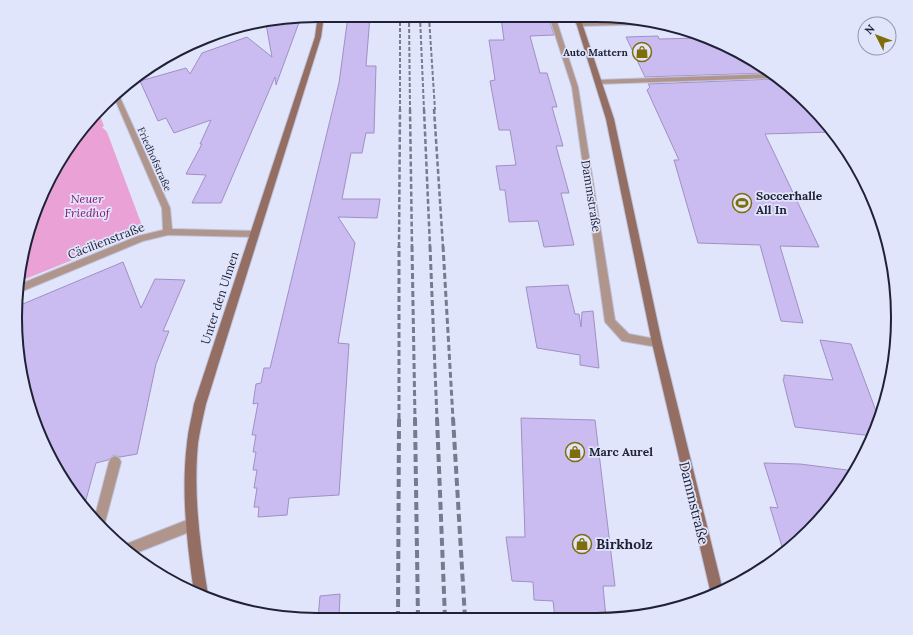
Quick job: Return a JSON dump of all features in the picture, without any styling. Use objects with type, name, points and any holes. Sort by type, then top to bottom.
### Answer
[{"type":"main road","name":"Unter den Ulmen","points":[[200,589],[192,524],[190,483],[192,448],[200,404],[318,37],[321,22]]},
{"type":"main road","name":"Dammstraße","points":[[579,22],[610,119],[657,343],[716,588]]},
{"type":"street","name":"Dammstraße","points":[[554,22],[575,87],[610,322],[626,338],[657,343]]},
{"type":"street","points":[[579,22],[601,22]]},
{"type":"street","points":[[598,82],[766,76]]},
{"type":"street","name":"Friedhofstraße","points":[[118,100],[166,208],[168,232]]},
{"type":"street","name":"Cäcilienstraße","points":[[24,286],[141,238],[168,232],[255,234]]},
{"type":"street","points":[[100,517],[115,462]]},
{"type":"street","points":[[133,548],[192,524]]},
{"type":"green space","name":"Neuer Friedhof","points":[[101,117],[104,126],[102,127],[107,132],[144,231],[25,279],[32,241],[44,204],[72,153]]},
{"type":"building","points":[[347,22],[370,22],[366,66],[376,66],[374,133],[366,133],[362,153],[351,153],[342,199],[380,199],[377,218],[338,217],[355,243],[338,343],[349,344],[339,495],[289,498],[287,515],[258,517],[259,507],[254,507],[257,488],[254,488],[257,470],[253,470],[256,452],[253,452],[256,435],[252,435],[258,403],[253,404],[256,384],[261,383],[264,368],[270,368],[339,83]]},
{"type":"building","points":[[502,22],[550,22],[554,35],[530,36],[540,73],[547,73],[557,107],[552,107],[563,146],[556,146],[569,193],[561,193],[574,245],[544,247],[538,221],[509,222],[505,190],[500,190],[496,166],[516,165],[510,130],[499,130],[490,81],[495,80],[489,40],[504,40]]},
{"type":"building","points":[[299,23],[276,85],[275,77],[221,203],[192,203],[206,175],[186,174],[202,144],[200,144],[211,120],[174,133],[166,118],[158,121],[140,81],[186,68],[190,74],[202,53],[247,37],[272,57],[267,27]]},
{"type":"building","points":[[658,36],[659,39],[691,38],[709,44],[726,52],[762,73],[645,77],[626,37]]},
{"type":"building","points":[[770,79],[790,95],[825,132],[765,134],[819,247],[780,246],[803,323],[781,321],[760,245],[698,243],[674,160],[679,160],[647,90],[650,87],[648,84]]},
{"type":"building","points":[[123,262],[141,308],[155,279],[185,280],[163,331],[169,331],[156,364],[137,454],[120,457],[114,455],[108,460],[96,463],[86,500],[72,482],[52,448],[44,431],[32,394],[23,337],[23,304]]},
{"type":"building","points":[[568,285],[575,314],[579,314],[581,327],[582,312],[593,311],[599,368],[580,365],[580,355],[537,348],[526,287]]},
{"type":"building","points":[[820,340],[851,344],[876,410],[867,435],[795,427],[783,379],[784,375],[833,380]]},
{"type":"building","points":[[521,418],[595,420],[615,586],[603,586],[605,613],[554,613],[553,601],[534,600],[533,582],[512,581],[506,537],[525,537]]},
{"type":"building","points":[[764,463],[800,464],[848,470],[841,482],[818,512],[782,546],[770,507],[778,508]]},
{"type":"building","points":[[340,594],[339,613],[319,613],[320,596]]},
{"type":"railway","points":[[400,22],[400,109]]},
{"type":"railway","points":[[409,22],[410,110]]},
{"type":"railway","points":[[420,22],[424,110]]},
{"type":"railway","points":[[429,22],[435,110]]},
{"type":"railway","points":[[399,247],[400,109]]},
{"type":"railway","points":[[410,109],[412,247]]},
{"type":"railway","points":[[424,109],[430,247]]},
{"type":"railway","points":[[434,109],[443,247]]},
{"type":"railway","points":[[412,246],[415,419]]},
{"type":"railway","points":[[430,246],[437,419]]},
{"type":"railway","points":[[443,246],[453,419]]},
{"type":"railway","points":[[399,247],[399,418]]},
{"type":"railway","points":[[398,613],[399,418]]},
{"type":"railway","points":[[415,418],[418,613]]},
{"type":"railway","points":[[437,418],[445,613]]},
{"type":"railway","points":[[453,418],[465,613]]},
{"type":"place","name":"Auto Mattern","points":[[642,52]]},
{"type":"place","name":"Soccerhalle All In","points":[[742,203]]},
{"type":"place","name":"Marc Aurel","points":[[575,452]]},
{"type":"place","name":"Birkholz","points":[[582,544]]}]
